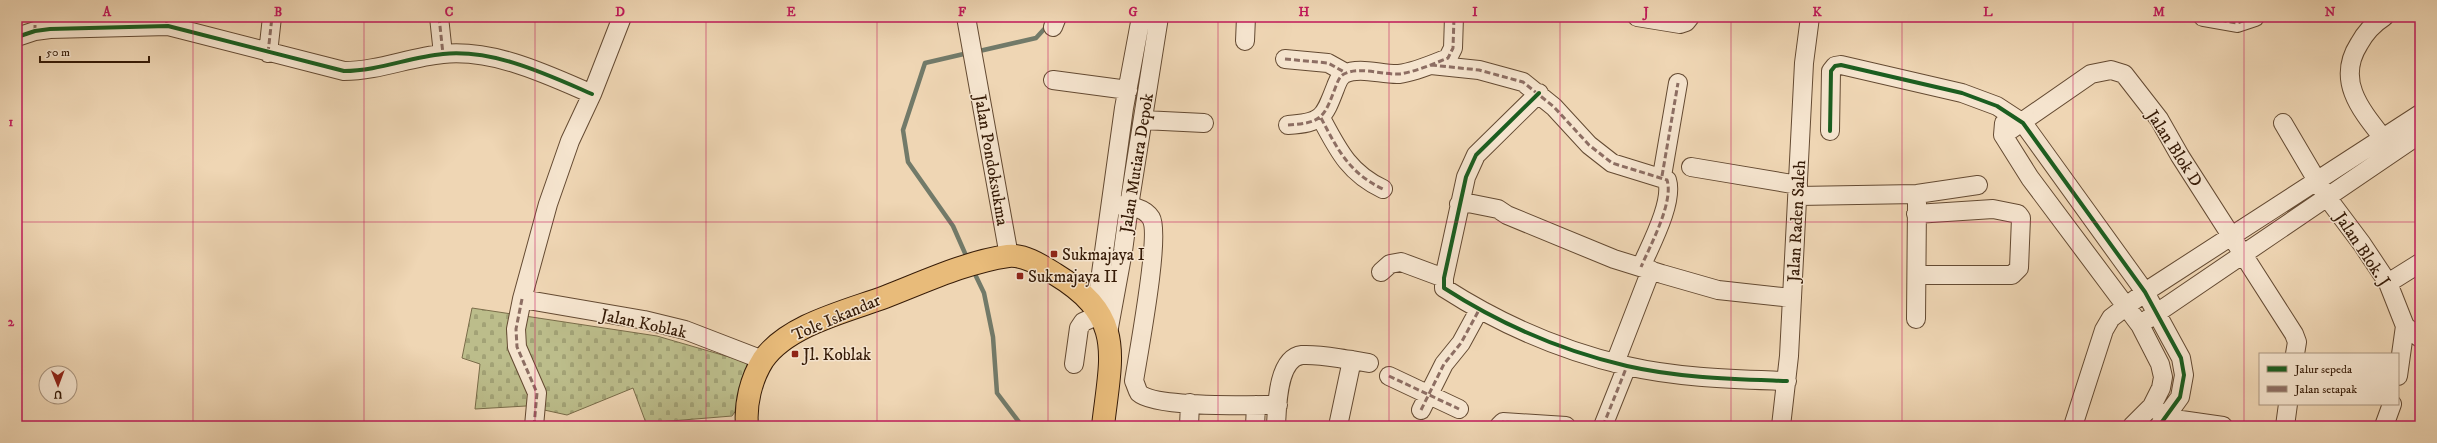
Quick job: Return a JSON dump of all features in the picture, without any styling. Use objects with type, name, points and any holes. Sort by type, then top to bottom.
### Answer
[{"type":"main road","name":"Tole Iskandar","points":[[747,426],[746,410],[749,393],[763,360],[791,333],[942,276],[982,262],[1009,256]]},
{"type":"main road","points":[[1009,256],[1027,259],[1058,276],[1086,296],[1101,319],[1111,352],[1103,426]]},
{"type":"street","points":[[268,53],[272,17]]},
{"type":"street","points":[[438,17],[443,54]]},
{"type":"street","points":[[534,426],[537,392],[516,347],[516,329],[522,299],[548,204],[570,141],[592,94],[622,17]]},
{"type":"street","name":"Jalan Pondoksukma","points":[[966,17],[1009,256]]},
{"type":"street","name":"Jalan Mutiara Depok","points":[[1101,319],[1116,297],[1120,205],[1128,90],[1141,17]]},
{"type":"street","name":"Jalan Mutiara Depok","points":[[1101,319],[1120,205],[1143,120],[1159,17]]},
{"type":"street","points":[[1245,41],[1246,17]]},
{"type":"street","points":[[1288,125],[1304,124],[1321,118],[1326,113],[1340,78],[1346,73],[1359,71],[1399,74],[1431,65],[1448,58],[1452,53],[1454,17]]},
{"type":"street","points":[[1637,17],[1680,24],[1686,22],[1690,17]]},
{"type":"street","name":"Jalan Raden Saleh","points":[[1781,426],[1787,381],[1804,63],[1810,17]]},
{"type":"street","points":[[2203,17],[2237,23],[2255,17]]},
{"type":"street","points":[[2383,138],[2367,118],[2349,83],[2348,65],[2362,39],[2374,23],[2384,17]]},
{"type":"street","points":[[17,36],[35,24],[166,21],[268,53],[344,71],[364,71],[443,54],[472,54],[488,56],[509,62],[592,94]]},
{"type":"street","points":[[1285,59],[1328,63],[1346,73]]},
{"type":"street","points":[[1431,65],[1479,70],[1510,77],[1523,82],[1539,93],[1589,145],[1612,163],[1662,176],[1667,180],[1668,195],[1653,239],[1621,364],[1603,426]]},
{"type":"street","points":[[1830,131],[1831,71],[1834,66],[1840,65],[1962,92],[2004,111],[2023,123],[2145,292],[2181,358],[2184,375],[2180,397],[2163,422]]},
{"type":"street","name":"Jalan Blok D","points":[[2023,123],[2092,74],[2111,70],[2124,74],[2159,119],[2180,156],[2245,254],[2294,334],[2296,342],[2295,353]]},
{"type":"street","points":[[1053,80],[1128,90]]},
{"type":"street","points":[[1662,176],[1678,83]]},
{"type":"street","points":[[1444,283],[1459,204],[1466,177],[1476,154],[1539,93]]},
{"type":"street","points":[[2004,111],[2003,135],[2050,206],[2140,325],[2160,364],[2163,378],[2152,406],[2132,426]]},
{"type":"street","points":[[2073,426],[2104,330],[2112,318],[2145,292],[2231,235],[2420,114]]},
{"type":"street","points":[[1321,118],[1342,156],[1365,180],[1383,189]]},
{"type":"street","points":[[1143,120],[1204,123]]},
{"type":"street","points":[[2003,135],[2023,123]]},
{"type":"street","name":"Jalan Blok. J","points":[[2283,124],[2326,196],[2362,244],[2388,283],[2405,326]]},
{"type":"street","points":[[2140,325],[2157,312],[2245,254],[2326,196],[2420,134]]},
{"type":"street","points":[[1691,167],[1798,190],[1917,194],[1978,184]]},
{"type":"street","points":[[1916,319],[1918,275],[1916,214],[1917,194]]},
{"type":"street","points":[[1459,204],[1463,202],[1498,209],[1507,215],[1607,256],[1718,290],[1792,298]]},
{"type":"street","points":[[1120,205],[1146,212],[1153,224],[1146,300],[1134,381],[1138,392],[1146,397],[1167,402],[1278,405]]},
{"type":"street","points":[[1916,214],[1993,209],[2018,214],[2021,218],[2018,268],[2012,274],[1918,275]]},
{"type":"street","points":[[1381,272],[1390,264],[1401,262],[1444,283],[1480,310],[1500,322],[1581,354],[1621,364],[1707,378],[1787,381]]},
{"type":"street","points":[[2388,283],[2420,262]]},
{"type":"street","points":[[1116,297],[1146,300]]},
{"type":"street","name":"Jalan Koblak","points":[[522,299],[644,320],[685,330],[763,360]]},
{"type":"street","points":[[1424,403],[1444,364],[1461,343],[1480,310]]},
{"type":"street","points":[[1074,364],[1079,328],[1083,322],[1101,319]]},
{"type":"street","points":[[2405,326],[2420,338]]},
{"type":"street","points":[[2399,369],[2405,326]]},
{"type":"street","points":[[1276,426],[1282,376],[1287,365],[1296,357],[1315,356],[1361,361],[1338,426]]},
{"type":"street","points":[[1389,376],[1424,403],[1459,409]]},
{"type":"street","points":[[1189,426],[1190,403]]},
{"type":"street","points":[[1255,426],[1256,405]]},
{"type":"street","points":[[2285,426],[2288,405]]},
{"type":"street","points":[[2384,426],[2392,405]]},
{"type":"street","points":[[2152,406],[2163,422]]},
{"type":"street","points":[[1499,426],[1504,422],[1566,426]]},
{"type":"street","points":[[2163,422],[2223,426]]},
{"type":"green space","points":[[472,308],[657,336],[767,368],[732,416],[646,423],[633,388],[567,415],[526,406],[475,409],[480,364],[462,358]]},
{"type":"waterway","points":[[975,52],[1036,38],[1047,26]]},
{"type":"waterway","points":[[968,53],[925,63],[903,130],[908,162],[953,226],[968,260]]},
{"type":"waterway","points":[[973,270],[984,293],[993,337],[997,393],[1022,426]]},
{"type":"marked path","points":[[35,17],[35,31]]},
{"type":"marked path","points":[[165,17],[168,26]]},
{"type":"marked path","points":[[268,53],[272,17]]},
{"type":"marked path","points":[[439,17],[443,54]]},
{"type":"marked path","points":[[1288,125],[1309,122],[1321,116],[1328,105],[1339,79],[1344,74],[1357,71],[1399,74],[1418,70],[1448,58],[1453,48],[1454,17]]},
{"type":"marked path","points":[[2203,17],[2237,23],[2255,17]]},
{"type":"marked path","points":[[1285,59],[1328,63],[1346,73]]},
{"type":"marked path","points":[[1431,65],[1479,70],[1523,82],[1554,107],[1589,145],[1612,163],[1667,180],[1667,200],[1664,212],[1641,267]]},
{"type":"marked path","points":[[1662,176],[1678,83]]},
{"type":"marked path","points":[[1321,118],[1346,160],[1361,176],[1383,189]]},
{"type":"marked path","points":[[522,299],[516,329],[517,347],[537,393],[534,426]]},
{"type":"marked path","points":[[1421,410],[1444,364],[1461,343],[1479,310]]},
{"type":"marked path","points":[[1603,426],[1627,366]]},
{"type":"marked path","points":[[1389,376],[1459,409]]},
{"type":"marked path","points":[[1499,426],[1503,422],[1566,426]]},
{"type":"cycle path","points":[[17,37],[35,31],[50,29],[168,26],[344,71],[369,69],[443,54],[462,53],[500,59],[538,71],[592,94]]},
{"type":"cycle path","points":[[1830,131],[1831,71],[1835,66],[1841,65],[1962,93],[1997,106],[2023,123],[2145,292],[2181,358],[2184,375],[2180,397],[2159,426]]},
{"type":"cycle path","points":[[1539,93],[1476,155],[1466,177],[1444,278],[1444,288],[1509,325],[1579,353],[1603,360],[1666,373],[1727,379],[1787,381]]},
{"type":"place","name":"Sukmajaya I","points":[[1054,254]]},
{"type":"place","name":"Sukmajaya II","points":[[1020,276]]},
{"type":"place","name":"Jl. Koblak","points":[[795,354]]}]
